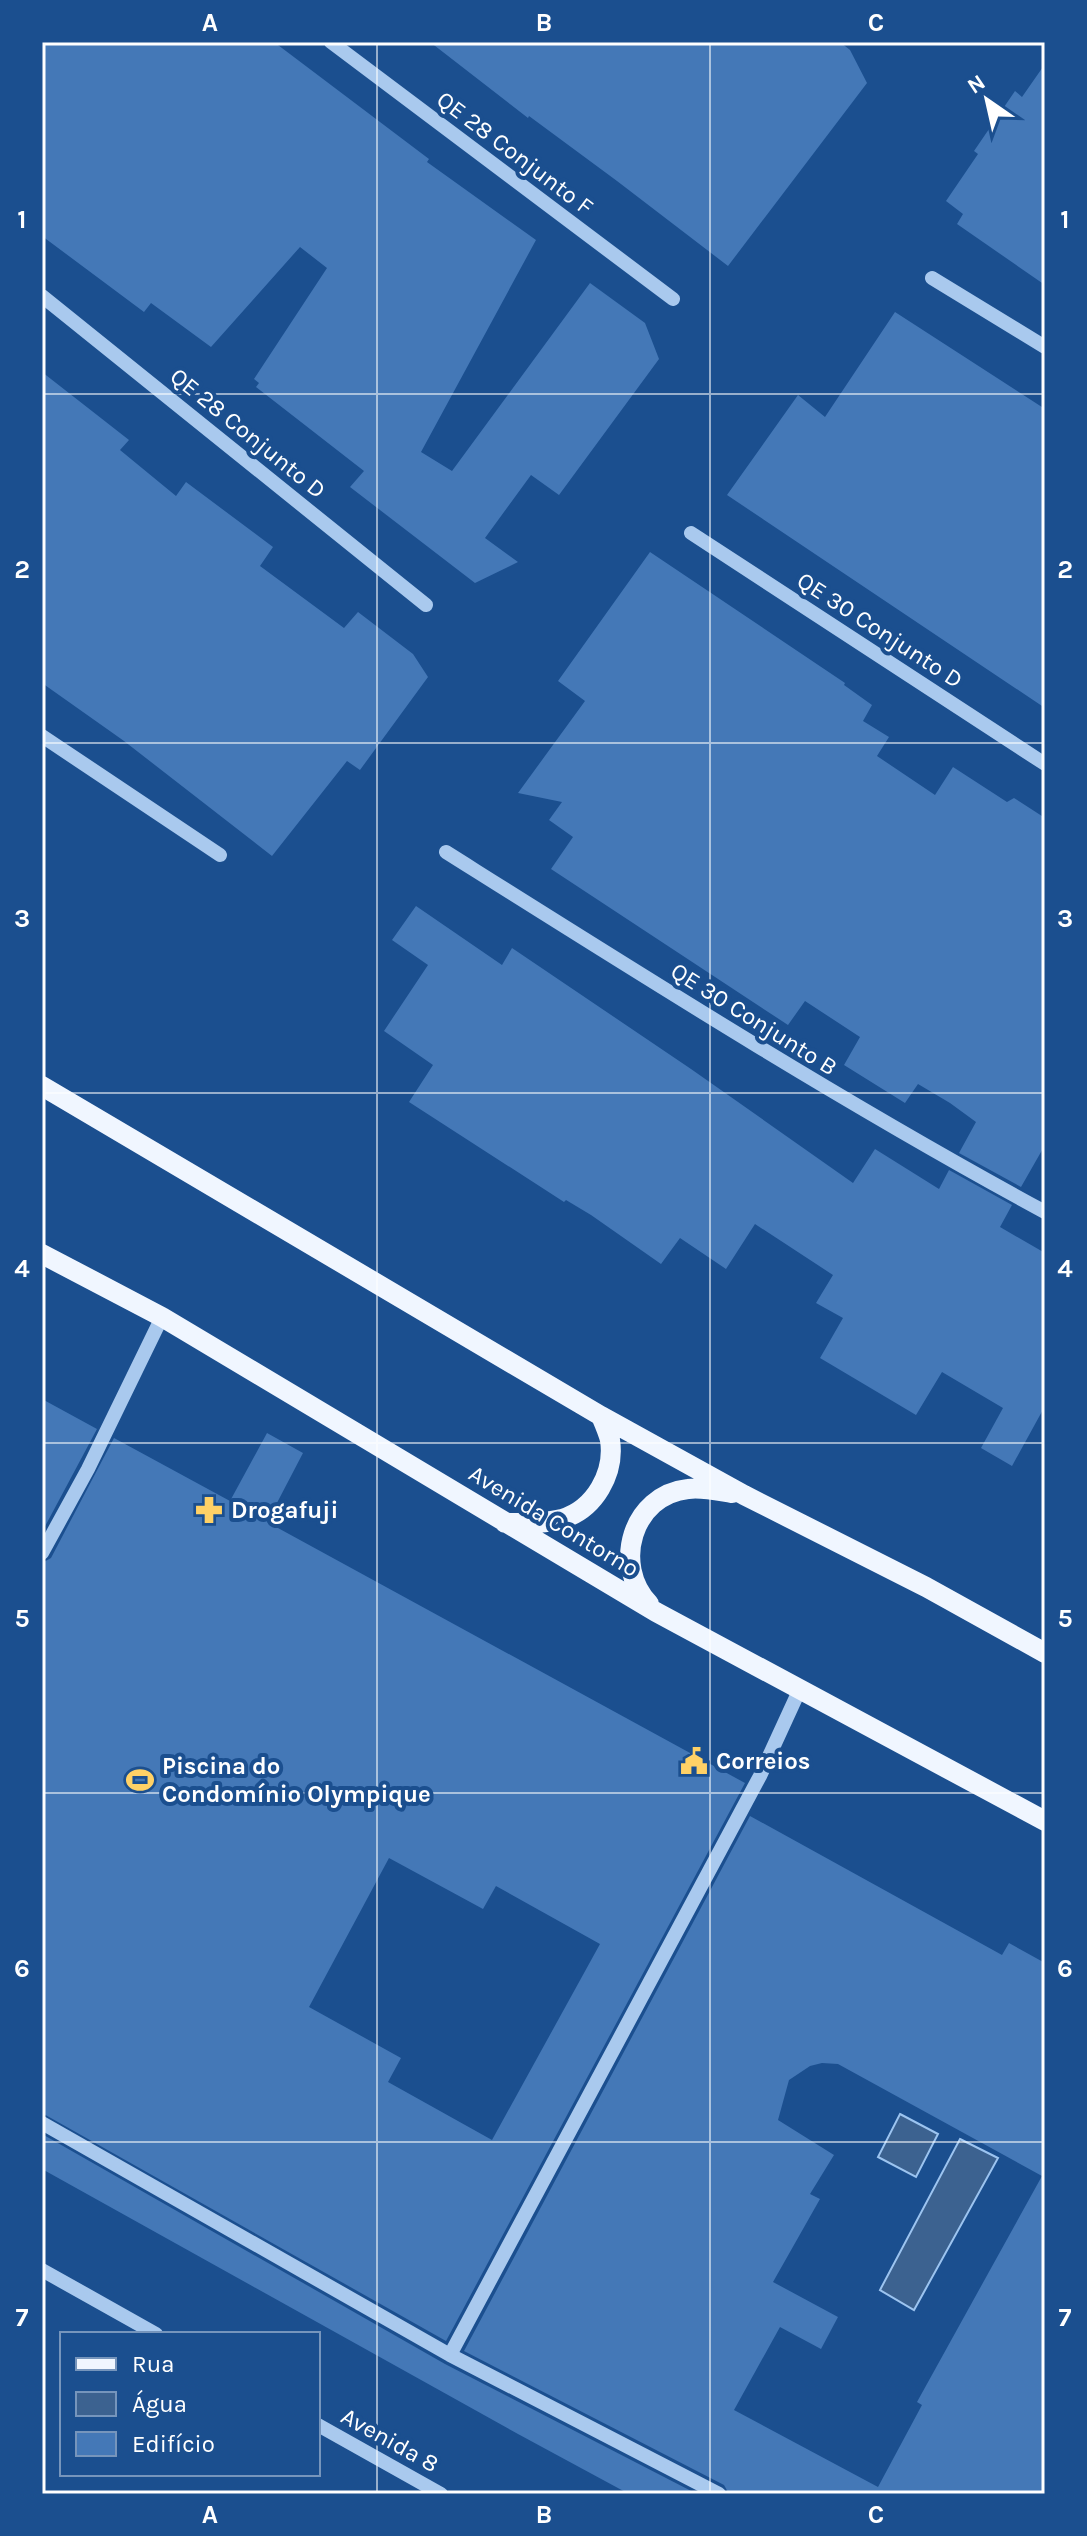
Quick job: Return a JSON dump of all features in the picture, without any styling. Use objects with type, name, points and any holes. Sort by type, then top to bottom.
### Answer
[{"type":"main road","points":[[42,1086],[601,1416],[1045,1653]]},
{"type":"main road","name":"Avenida Contorno","points":[[42,1254],[162,1317],[656,1612],[1045,1821]]},
{"type":"main road","points":[[505,1523],[564,1519],[586,1507],[602,1488],[610,1464],[610,1439],[601,1416]]},
{"type":"main road","points":[[656,1612],[638,1592],[629,1567],[631,1540],[642,1516],[662,1497],[688,1488],[744,1495]]},
{"type":"street","name":"QE 28 Conjunto F","points":[[331,42],[673,299]]},
{"type":"street","points":[[932,278],[1045,347]]},
{"type":"street","name":"QE 28 Conjunto D","points":[[42,296],[426,605]]},
{"type":"street","name":"QE 30 Conjunto D","points":[[691,533],[1045,764]]},
{"type":"street","points":[[42,736],[220,855]]},
{"type":"street","name":"QE 30 Conjunto B","points":[[446,852],[744,1040],[923,1146],[1045,1212]]},
{"type":"street","points":[[42,1553],[88,1469],[162,1317]]},
{"type":"street","points":[[450,2355],[760,1776],[799,1691]]},
{"type":"street","points":[[42,2123],[450,2355],[719,2494]]},
{"type":"street","points":[[42,2270],[152,2332]]},
{"type":"street","name":"Avenida 8","points":[[320,2426],[441,2494]]},
{"type":"water","points":[[900,2114],[938,2134],[916,2177],[878,2157]]},
{"type":"water","points":[[960,2139],[998,2158],[914,2310],[880,2290]]},
{"type":"building","points":[[42,42],[274,42],[429,159],[427,162],[536,240],[421,452],[452,471],[590,283],[645,323],[659,359],[559,495],[531,475],[485,538],[518,562],[475,583],[350,487],[364,471],[256,387],[259,383],[254,379],[327,268],[300,247],[211,347],[151,303],[144,312],[42,236]]},
{"type":"building","points":[[430,42],[840,42],[850,50],[867,83],[728,266]]},
{"type":"building","points":[[1045,64],[1045,285],[957,224],[963,214],[946,201],[978,154],[974,151],[1015,91],[1022,97]]},
{"type":"building","points":[[895,312],[1045,409],[1045,708],[727,495],[798,395],[825,417]]},
{"type":"building","points":[[42,372],[129,440],[120,450],[176,496],[186,482],[273,547],[260,566],[344,628],[358,612],[413,654],[428,677],[360,770],[347,761],[272,856],[124,741],[42,683]]},
{"type":"building","points":[[650,552],[845,683],[872,705],[863,721],[889,737],[877,756],[935,795],[953,767],[1007,802],[1014,798],[1045,818],[1045,1145],[1021,1187],[959,1153],[976,1122],[950,1103],[918,1084],[905,1103],[844,1065],[860,1037],[805,1001],[788,1025],[551,869],[573,837],[549,820],[562,802],[518,793],[585,701],[558,681]]},
{"type":"building","points":[[416,906],[502,965],[512,948],[853,1183],[875,1149],[939,1189],[949,1170],[1012,1205],[1000,1227],[1045,1253],[1045,1406],[1012,1466],[981,1448],[1003,1408],[942,1372],[916,1415],[820,1358],[843,1318],[816,1303],[833,1275],[755,1224],[726,1269],[680,1238],[661,1264],[591,1215],[566,1200],[564,1202],[409,1102],[433,1065],[384,1031],[428,965],[392,940]]},
{"type":"building","points":[[42,1399],[97,1429],[42,1532]]},
{"type":"building","points":[[267,1433],[303,1453],[267,1522],[745,1783],[446,2341],[42,2113],[42,1563],[51,1558],[114,1438],[230,1501]],"holes":[[[389,1858],[483,1909],[496,1886],[600,1944],[492,2140],[388,2082],[401,2058],[309,2007]]]},
{"type":"building","points":[[750,1816],[1002,1955],[1009,1943],[1045,1963],[1045,2494],[729,2494],[724,2485],[464,2351]],"holes":[[[838,2064],[1042,2176],[917,2402],[922,2405],[878,2487],[734,2410],[780,2327],[821,2349],[838,2317],[773,2282],[820,2199],[810,2194],[834,2155],[778,2120],[789,2080],[810,2066]]]},
{"type":"building","points":[[42,2134],[445,2364],[697,2494],[629,2494],[518,2434],[42,2169]]},
{"type":"place","name":"Drogafuji","points":[[209,1510]]},
{"type":"place","name":"Correios","points":[[694,1761]]},
{"type":"place","name":"Piscina do Condomínio Olympique","points":[[140,1780]]}]
